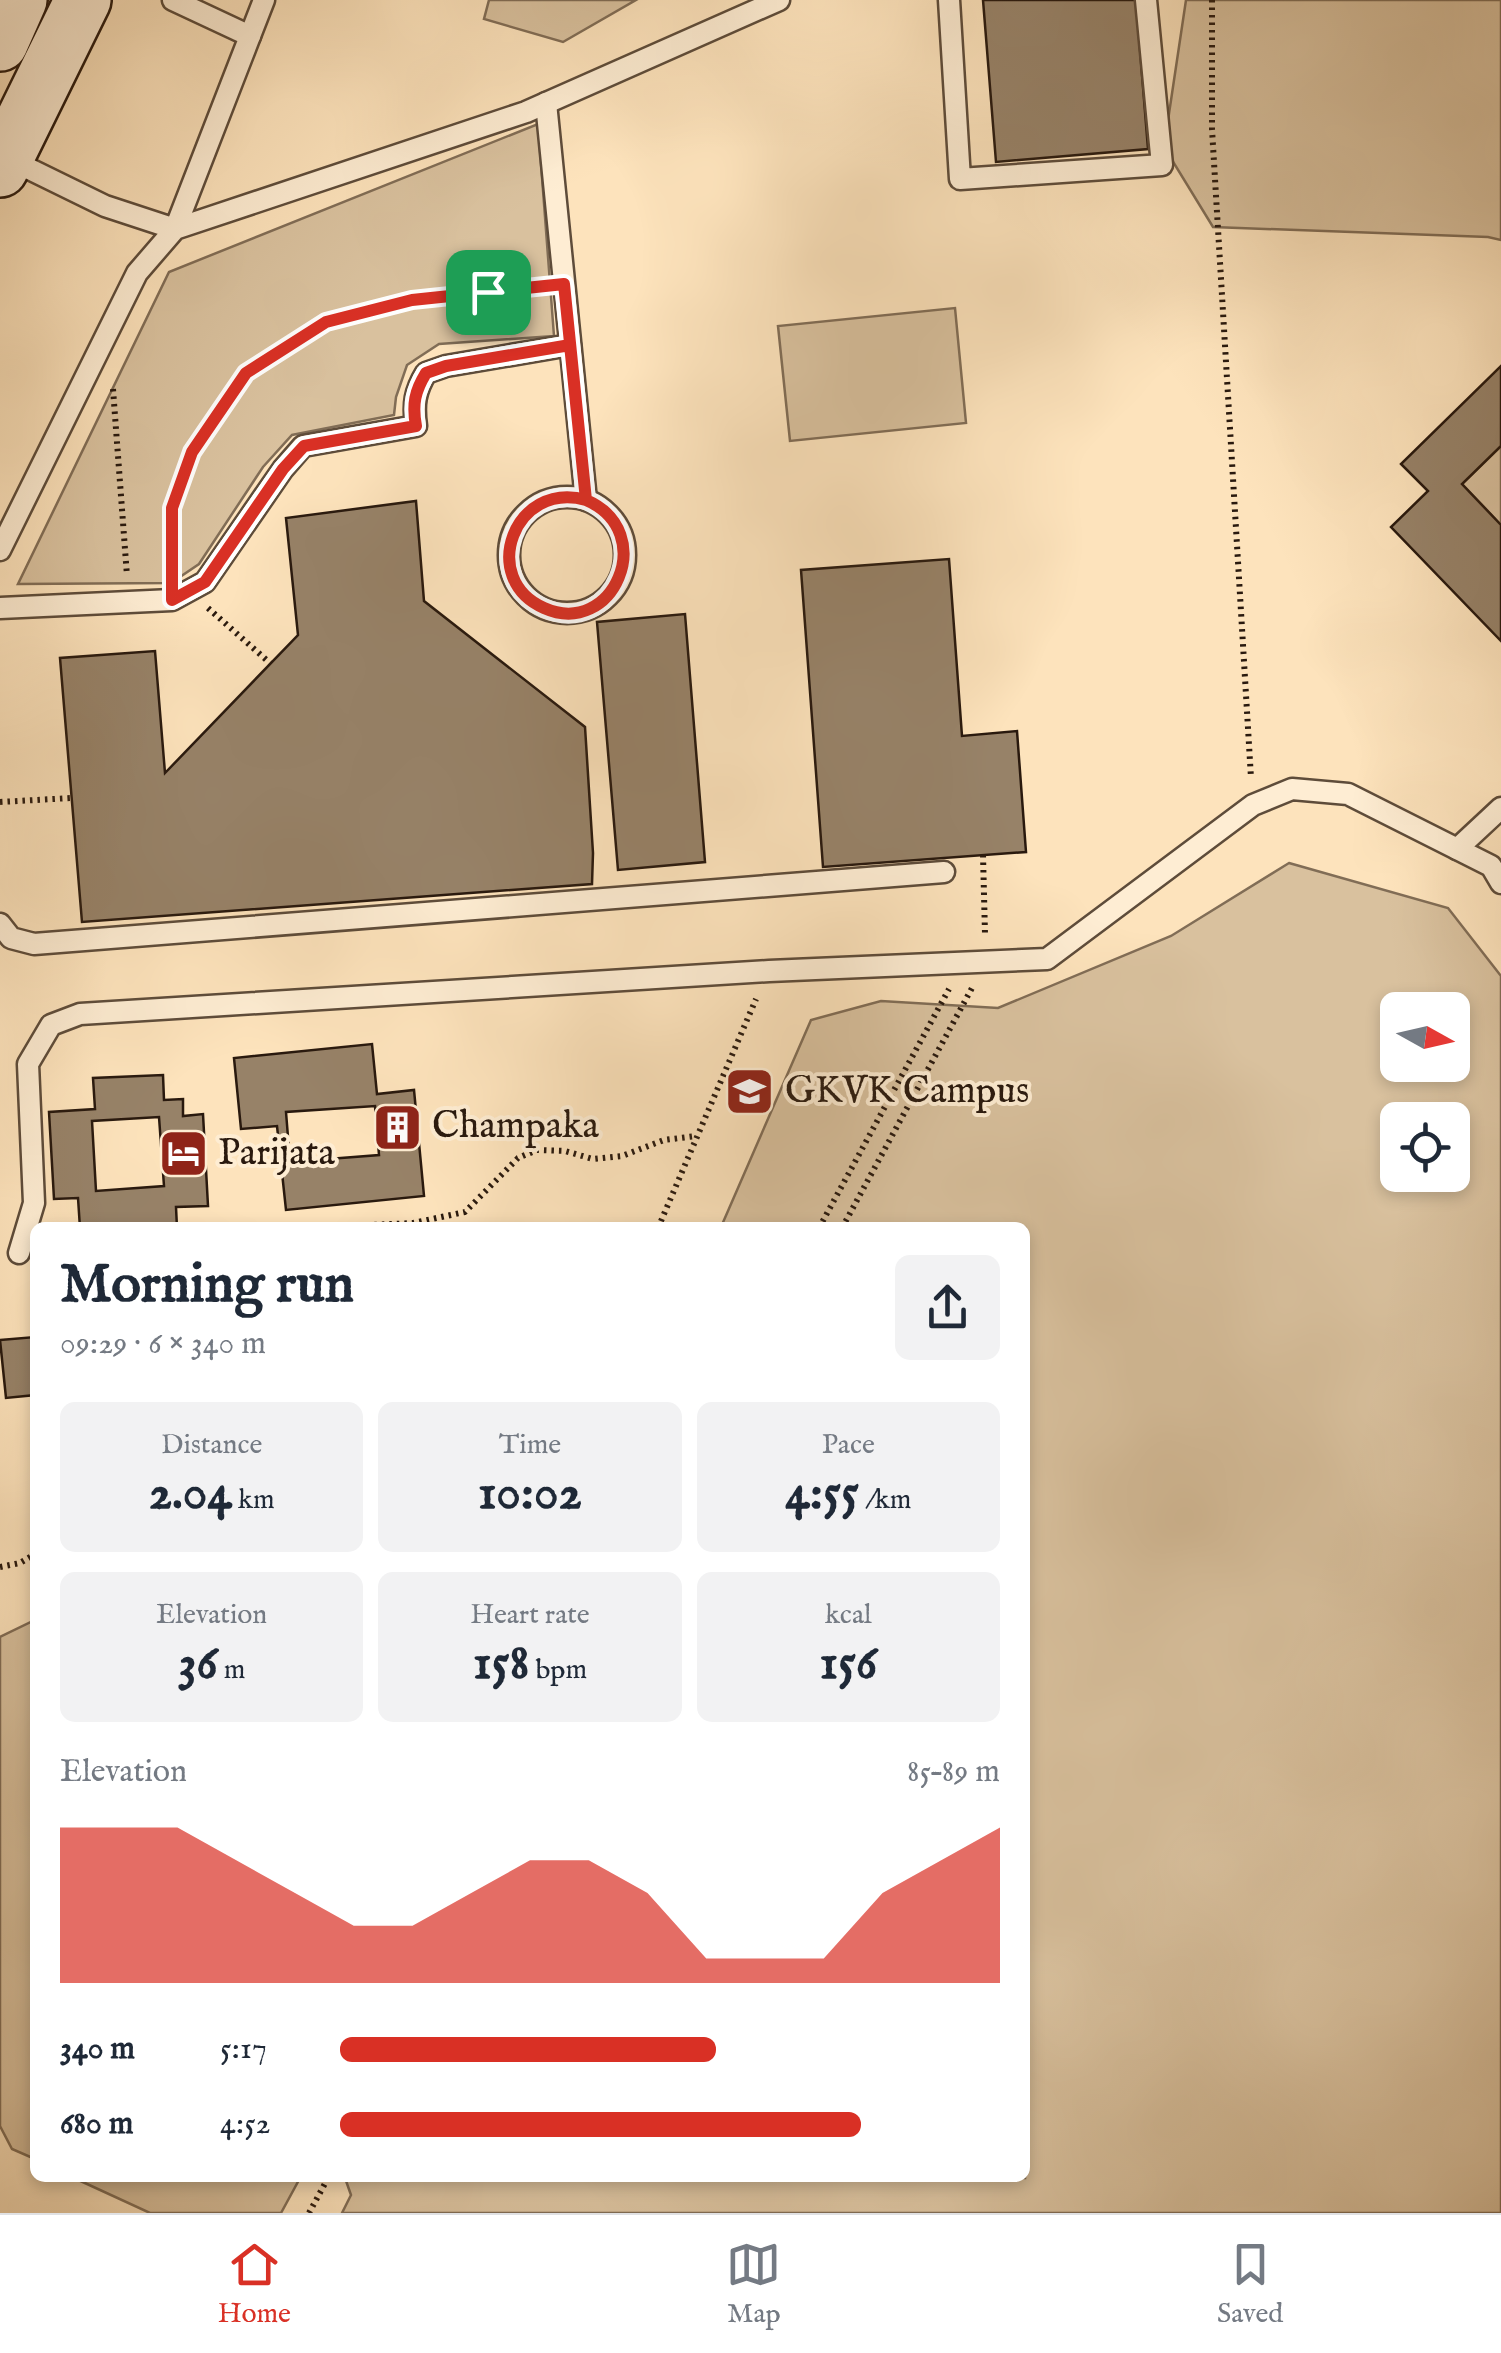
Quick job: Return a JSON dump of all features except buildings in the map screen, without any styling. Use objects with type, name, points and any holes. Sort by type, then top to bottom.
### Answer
[{"type":"main road","points":[[0,44],[19,0]]},
{"type":"main road","points":[[4,164],[83,0]]},
{"type":"lane","points":[[173,0],[250,36]]},
{"type":"lane","points":[[0,550],[137,273],[176,230],[264,0]]},
{"type":"lane","points":[[4,164],[105,206],[176,230],[526,112],[779,0]]},
{"type":"lane","points":[[948,0],[960,179],[1162,166],[1146,0]]},
{"type":"lane","points":[[546,103],[586,500]]},
{"type":"lane","points":[[0,608],[129,602],[180,595],[205,582],[283,469],[304,446],[416,426],[416,388],[426,373],[446,366],[570,345]]},
{"type":"lane","points":[[562,497],[586,500],[610,516],[620,531],[624,566],[608,596],[578,612],[560,613],[527,598],[510,564],[510,545],[516,526],[528,511],[562,497]]},
{"type":"lane","points":[[20,1253],[34,1203],[28,1064],[51,1025],[80,1014],[769,971],[1047,958],[1253,804],[1292,788],[1348,794],[1491,866],[1501,883]]},
{"type":"lane","points":[[1456,849],[1501,808]]},
{"type":"lane","points":[[0,924],[11,938],[34,944],[944,872]]},
{"type":"path","points":[[1212,0],[1212,129],[1253,804]]},
{"type":"path","points":[[271,664],[180,595],[172,508],[192,452],[246,373],[326,322],[412,300],[564,284]]},
{"type":"path","points":[[109,330],[129,602]]},
{"type":"path","points":[[0,802],[71,798]]},
{"type":"path","points":[[845,1222],[986,961],[982,855]]},
{"type":"path","points":[[660,1222],[769,971]]},
{"type":"path","points":[[822,1222],[952,984]]},
{"type":"path","points":[[417,1222],[465,1212],[518,1158],[538,1150],[565,1151],[593,1160],[622,1156],[664,1140],[696,1136]]},
{"type":"path","points":[[0,1567],[30,1557]]},
{"type":"path","points":[[309,2213],[326,2182]]},
{"type":"shaded area","points":[[489,0],[636,0],[563,42],[484,19]]},
{"type":"shaded area","points":[[1186,0],[1501,0],[1501,240],[1213,227],[1164,147]]},
{"type":"shaded area","points":[[538,124],[554,336],[439,344],[407,365],[394,415],[292,435],[263,467],[199,564],[171,583],[18,584],[169,272]]},
{"type":"shaded area","points":[[955,308],[966,423],[790,441],[778,326]]},
{"type":"shaded area","points":[[1501,446],[1501,525],[1462,484]]},
{"type":"shaded area","points":[[1289,863],[1448,908],[1501,976],[1501,2213],[342,2213],[351,2195],[346,2182],[1030,2182],[1030,1222],[723,1222],[811,1020],[881,1001],[998,1008],[1171,936]]},
{"type":"shaded area","points":[[30,1622],[30,2157],[12,2149],[0,2126],[0,1637]]},
{"type":"shaded area","points":[[83,2182],[298,2182],[281,2213],[150,2213]]},
{"type":"place","name":"GKVK Campus","points":[[750,1092]]},
{"type":"place","name":"Champaka","points":[[397,1127]]},
{"type":"place","name":"Parijata","points":[[183,1154]]},
{"type":"route","points":[[488,292],[412,300],[326,322],[246,373],[192,452],[172,508],[172,600],[205,582],[264,495],[304,446],[416,426],[416,388],[426,373],[446,366],[570,345],[586,500],[610,516],[620,531],[624,548],[624,566],[608,596],[578,612],[560,613],[527,598],[516,582],[510,564],[510,545],[516,526],[528,511],[562,497],[586,500],[564,284],[488,292]]}]
